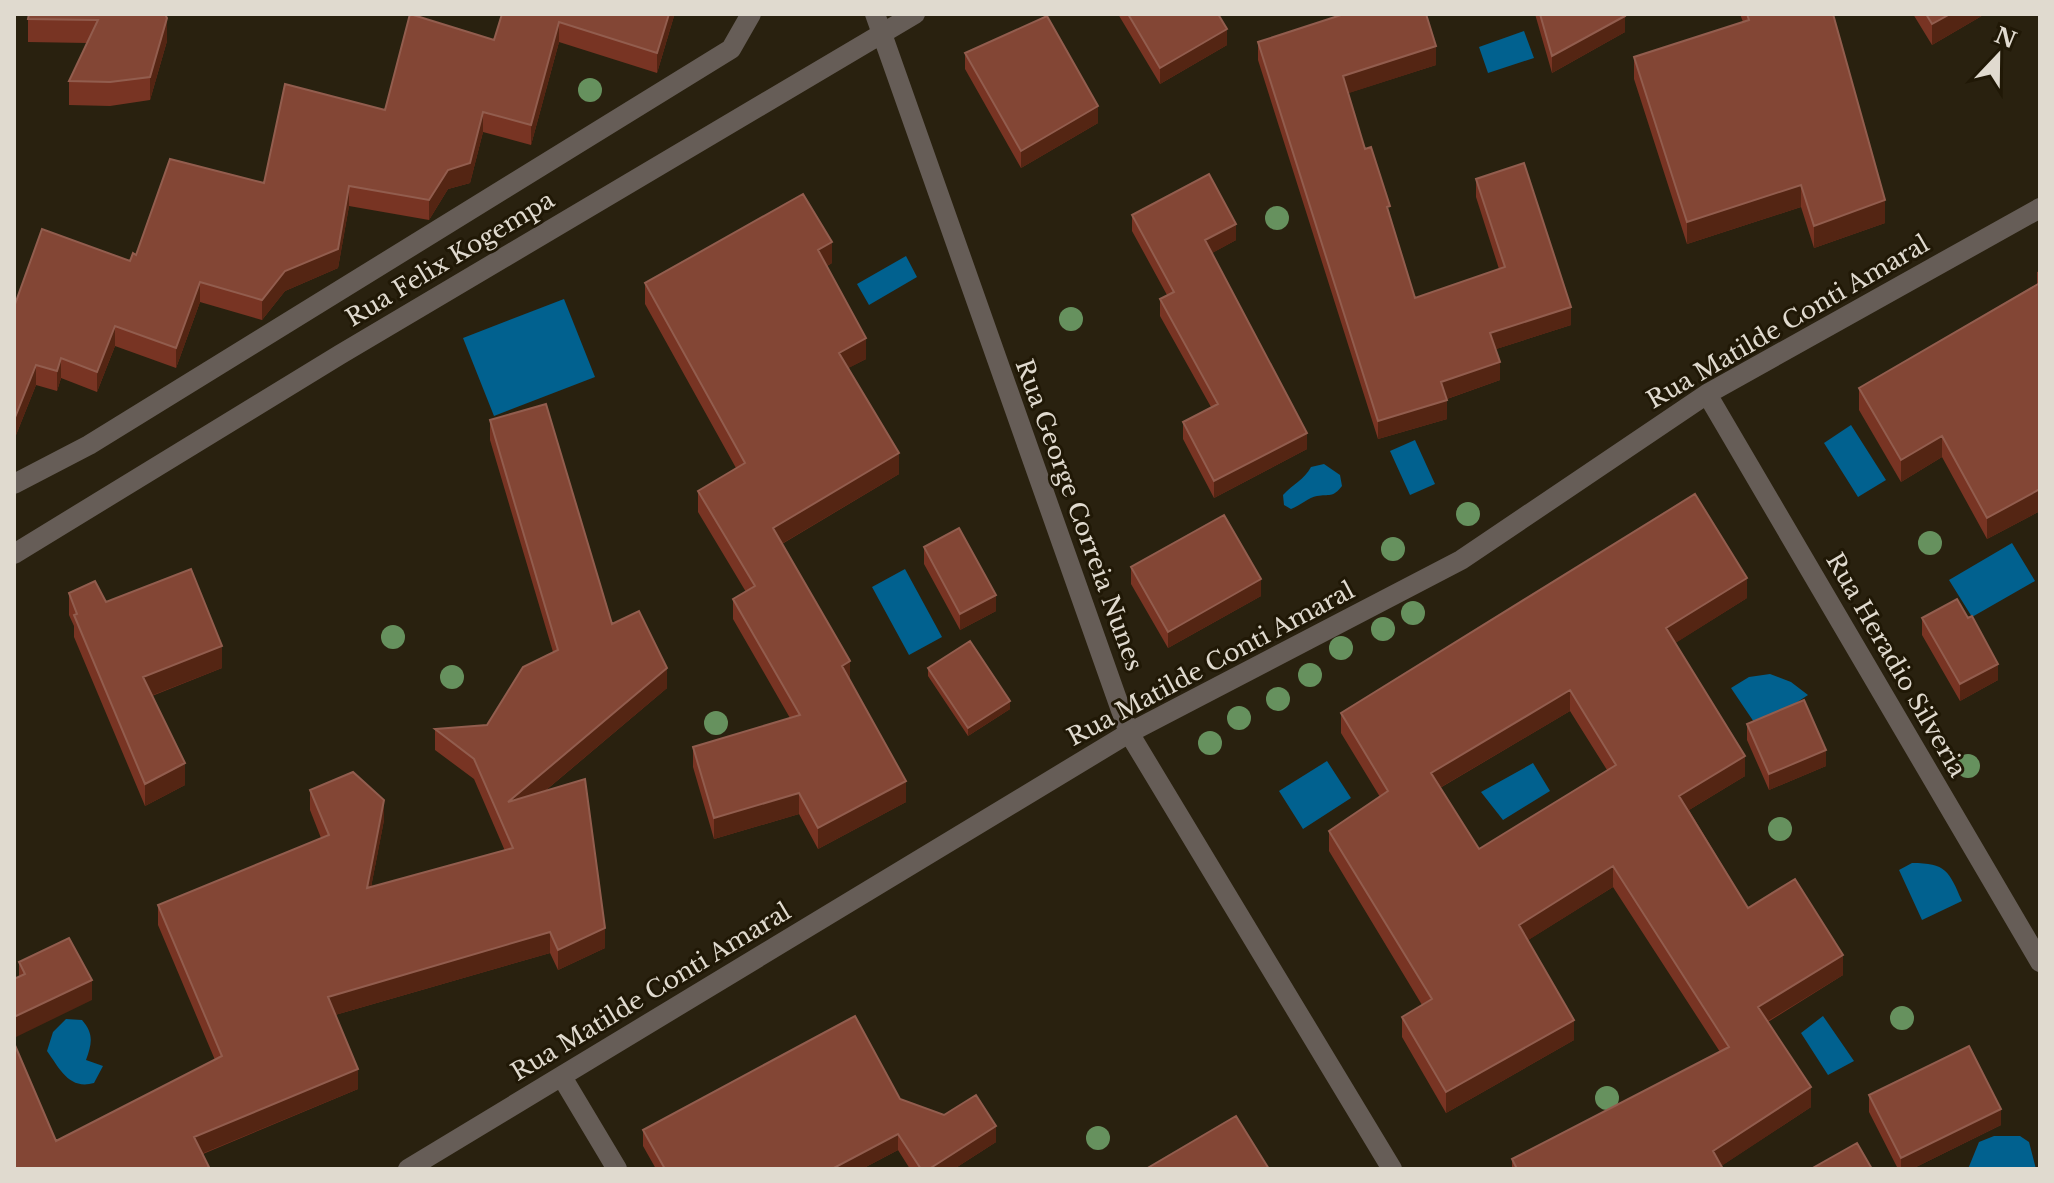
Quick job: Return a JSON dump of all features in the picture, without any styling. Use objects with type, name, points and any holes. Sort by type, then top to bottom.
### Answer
[{"type":"street","points":[[14,484],[89,445],[731,49],[751,14]]},
{"type":"street","name":"Rua George Correia Nunes","points":[[875,14],[1129,733],[1392,1169]]},
{"type":"street","name":"Rua Felix Kogempa","points":[[14,554],[328,362],[915,14]]},
{"type":"street","name":"Rua Matilde Conti Amaral","points":[[408,1169],[1129,733],[1461,560],[1707,394],[2040,208]]},
{"type":"street","name":"Rua Heradio Silveria","points":[[1707,394],[2040,962]]},
{"type":"street","points":[[562,1077],[617,1169]]},
{"type":"water","points":[[1524,31],[1534,58],[1488,73],[1479,47]]},
{"type":"water","points":[[906,256],[917,277],[869,305],[857,284]]},
{"type":"water","points":[[564,299],[595,377],[494,416],[463,338]]},
{"type":"water","points":[[1851,425],[1886,480],[1858,497],[1824,443]]},
{"type":"water","points":[[1415,440],[1435,484],[1410,495],[1390,451]]},
{"type":"water","points":[[1324,464],[1340,475],[1342,486],[1339,490],[1331,495],[1314,497],[1291,509],[1284,505],[1283,495],[1311,467]]},
{"type":"water","points":[[2012,543],[2035,581],[1972,617],[1949,580]]},
{"type":"water","points":[[905,569],[942,637],[909,655],[872,587]]},
{"type":"water","points":[[1770,674],[1791,682],[1808,695],[1758,728],[1731,688],[1749,677]]},
{"type":"water","points":[[1327,761],[1351,798],[1303,829],[1279,791]]},
{"type":"water","points":[[1533,763],[1550,791],[1503,820],[1481,792]]},
{"type":"water","points":[[1912,863],[1932,865],[1945,871],[1962,901],[1922,920],[1899,870]]},
{"type":"water","points":[[1823,1016],[1854,1061],[1828,1075],[1801,1033]]},
{"type":"water","points":[[66,1019],[82,1020],[89,1030],[91,1044],[86,1060],[103,1066],[94,1083],[72,1081],[47,1051],[53,1032]]},
{"type":"water","points":[[1994,1136],[2020,1136],[2029,1142],[2036,1169],[1968,1169],[1979,1142]]},
{"type":"building","points":[[29,14],[165,14],[167,18],[150,77],[110,82],[69,81],[98,20],[28,19]]},
{"type":"building","points":[[410,14],[494,40],[502,14],[669,14],[657,53],[559,22],[531,125],[483,112],[470,163],[448,170],[429,200],[349,186],[338,249],[285,271],[262,300],[200,282],[176,348],[115,326],[97,372],[61,358],[57,371],[36,365],[14,420],[14,307],[42,229],[130,261],[133,253],[136,255],[170,159],[264,183],[285,84],[385,110]]},
{"type":"building","points":[[1128,14],[1218,14],[1227,29],[1160,68]]},
{"type":"building","points":[[1344,14],[1426,14],[1436,46],[1343,76],[1365,149],[1371,147],[1415,298],[1505,267],[1476,179],[1524,163],[1571,307],[1490,333],[1500,362],[1441,382],[1447,400],[1378,421],[1258,42]]},
{"type":"building","points":[[1540,14],[1624,14],[1625,16],[1552,56]]},
{"type":"building","points":[[1747,14],[1833,14],[1885,200],[1814,226],[1801,185],[1687,222],[1634,57],[1749,20]]},
{"type":"building","points":[[1926,14],[1950,14],[1932,24]]},
{"type":"building","points":[[1047,16],[1098,106],[1021,151],[965,53]]},
{"type":"building","points":[[1209,174],[1236,224],[1205,240],[1307,433],[1214,481],[1183,422],[1218,404],[1160,299],[1174,292],[1132,215]]},
{"type":"building","points":[[803,194],[832,242],[818,250],[866,338],[839,353],[899,453],[773,528],[850,661],[842,666],[906,781],[818,828],[799,793],[714,818],[693,747],[800,715],[733,599],[755,586],[698,491],[745,463],[645,283]]},
{"type":"building","points":[[2040,283],[2040,489],[1987,518],[1942,436],[1901,460],[1859,388]]},
{"type":"building","points":[[546,404],[612,624],[639,611],[667,668],[508,802],[585,779],[605,928],[558,950],[550,932],[328,997],[358,1069],[194,1137],[209,1167],[205,1169],[14,1169],[14,1043],[56,1141],[222,1056],[158,905],[329,835],[310,790],[353,772],[384,800],[367,888],[513,848],[474,759],[435,729],[487,725],[523,667],[558,650],[490,420]]},
{"type":"building","points":[[1695,494],[1747,578],[1666,628],[1745,756],[1679,796],[1748,908],[1795,879],[1843,955],[1758,1007],[1811,1087],[1713,1151],[1723,1169],[1517,1169],[1512,1159],[1729,1047],[1613,866],[1519,925],[1574,1020],[1446,1092],[1402,1017],[1432,999],[1329,831],[1388,791],[1341,713]],"holes":[[[1570,690],[1616,765],[1479,849],[1431,773]]]},
{"type":"building","points":[[1224,515],[1261,579],[1168,632],[1131,567]]},
{"type":"building","points":[[959,528],[996,595],[960,614],[924,547]]},
{"type":"building","points":[[191,569],[222,646],[143,677],[185,763],[145,784],[74,615],[77,614],[69,593],[95,581],[106,602]]},
{"type":"building","points":[[1957,599],[1968,618],[1972,616],[1998,664],[1960,684],[1922,618]]},
{"type":"building","points":[[970,641],[1010,701],[968,728],[928,668]]},
{"type":"building","points":[[1804,700],[1826,750],[1769,774],[1747,724]]},
{"type":"building","points":[[69,938],[92,980],[14,1017],[14,979],[25,974],[19,962]]},
{"type":"building","points":[[855,1016],[900,1099],[944,1115],[976,1095],[996,1126],[929,1169],[921,1169],[898,1134],[832,1169],[665,1169],[643,1130]]},
{"type":"building","points":[[1969,1046],[2001,1109],[1901,1158],[1869,1095]]},
{"type":"building","points":[[1236,1116],[1269,1169],[1146,1169]]},
{"type":"building","points":[[1857,1143],[1872,1169],[1811,1169]]}]
